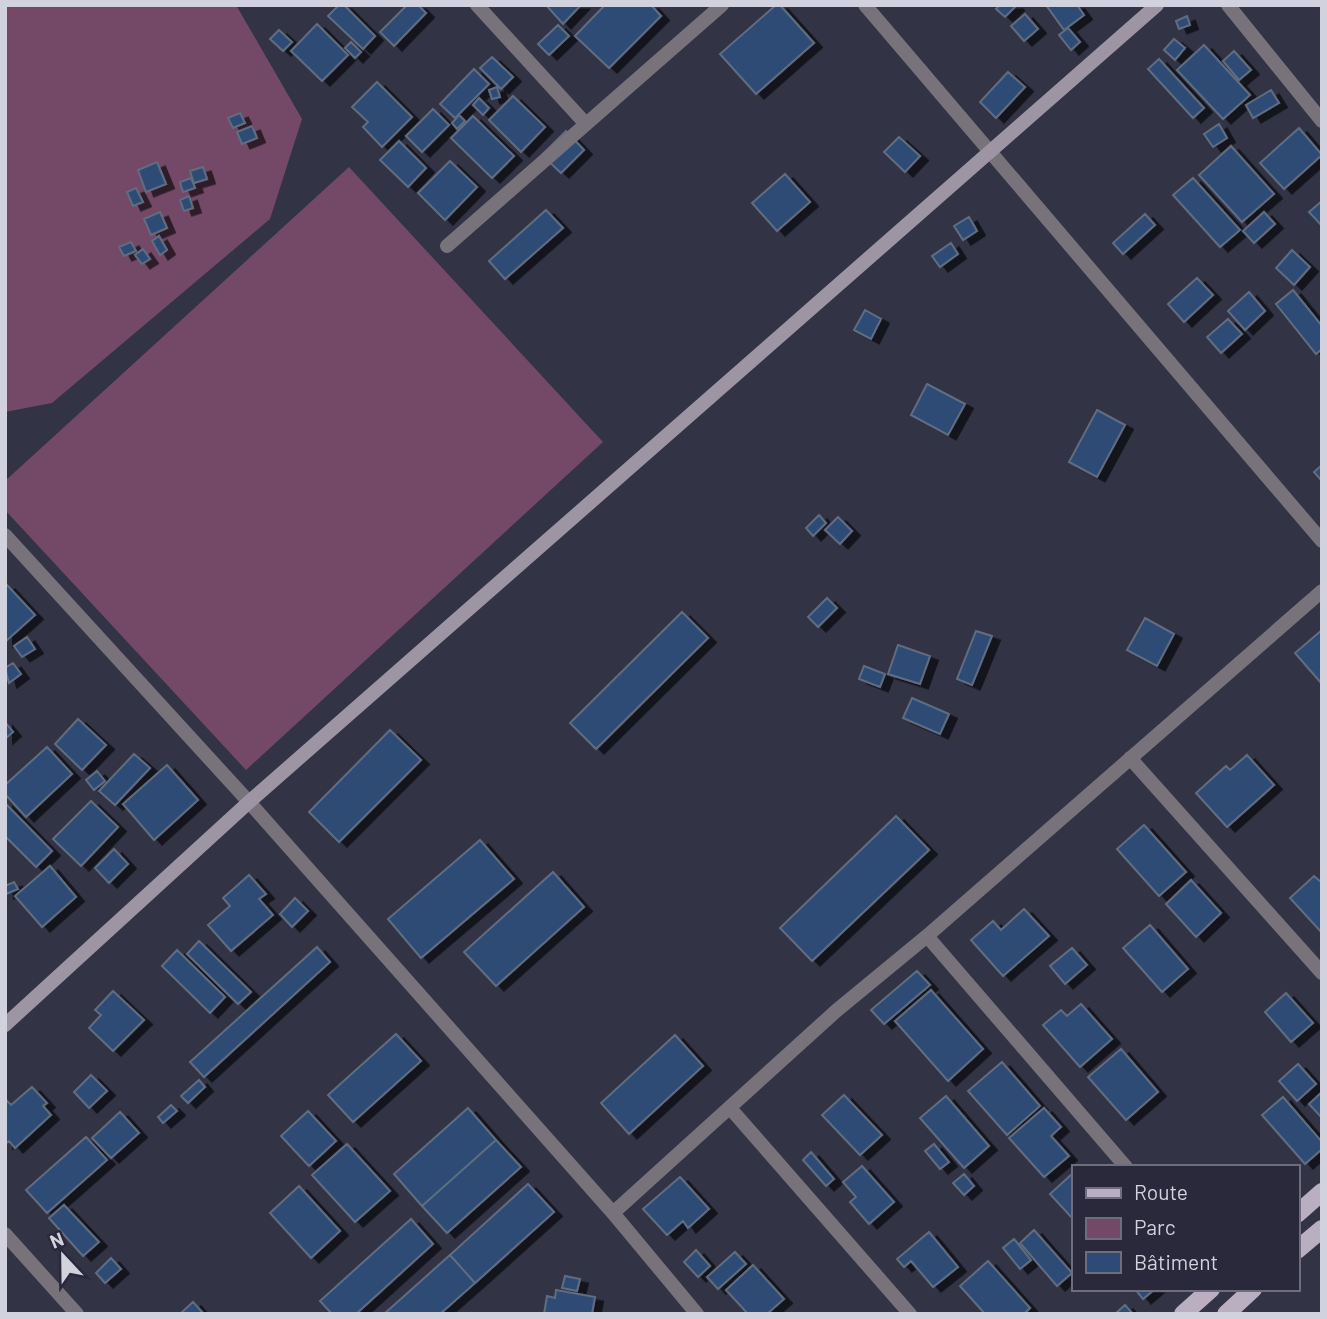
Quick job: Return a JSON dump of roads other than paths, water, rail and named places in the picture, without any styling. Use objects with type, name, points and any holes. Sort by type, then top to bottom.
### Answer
[{"type":"main road","points":[[1299,1212],[1322,1192]]},
{"type":"main road","points":[[1299,1248],[1322,1229]]},
{"type":"main road","points":[[1184,1314],[1210,1291]]},
{"type":"main road","points":[[1226,1314],[1251,1291]]},
{"type":"street","points":[[477,5],[585,123]]},
{"type":"street","points":[[447,246],[722,5]]},
{"type":"street","points":[[865,5],[1322,541]]},
{"type":"street","points":[[5,1025],[249,802],[1157,5]]},
{"type":"street","points":[[1228,5],[1322,121]]},
{"type":"street","points":[[8,542],[249,802],[613,1213],[697,1314]]},
{"type":"street","points":[[613,1213],[836,1011],[927,936],[1322,591]]},
{"type":"street","points":[[1130,758],[1322,973]]},
{"type":"street","points":[[927,936],[1124,1165]]},
{"type":"street","points":[[730,1108],[909,1314]]},
{"type":"street","points":[[5,1234],[77,1314]]}]
